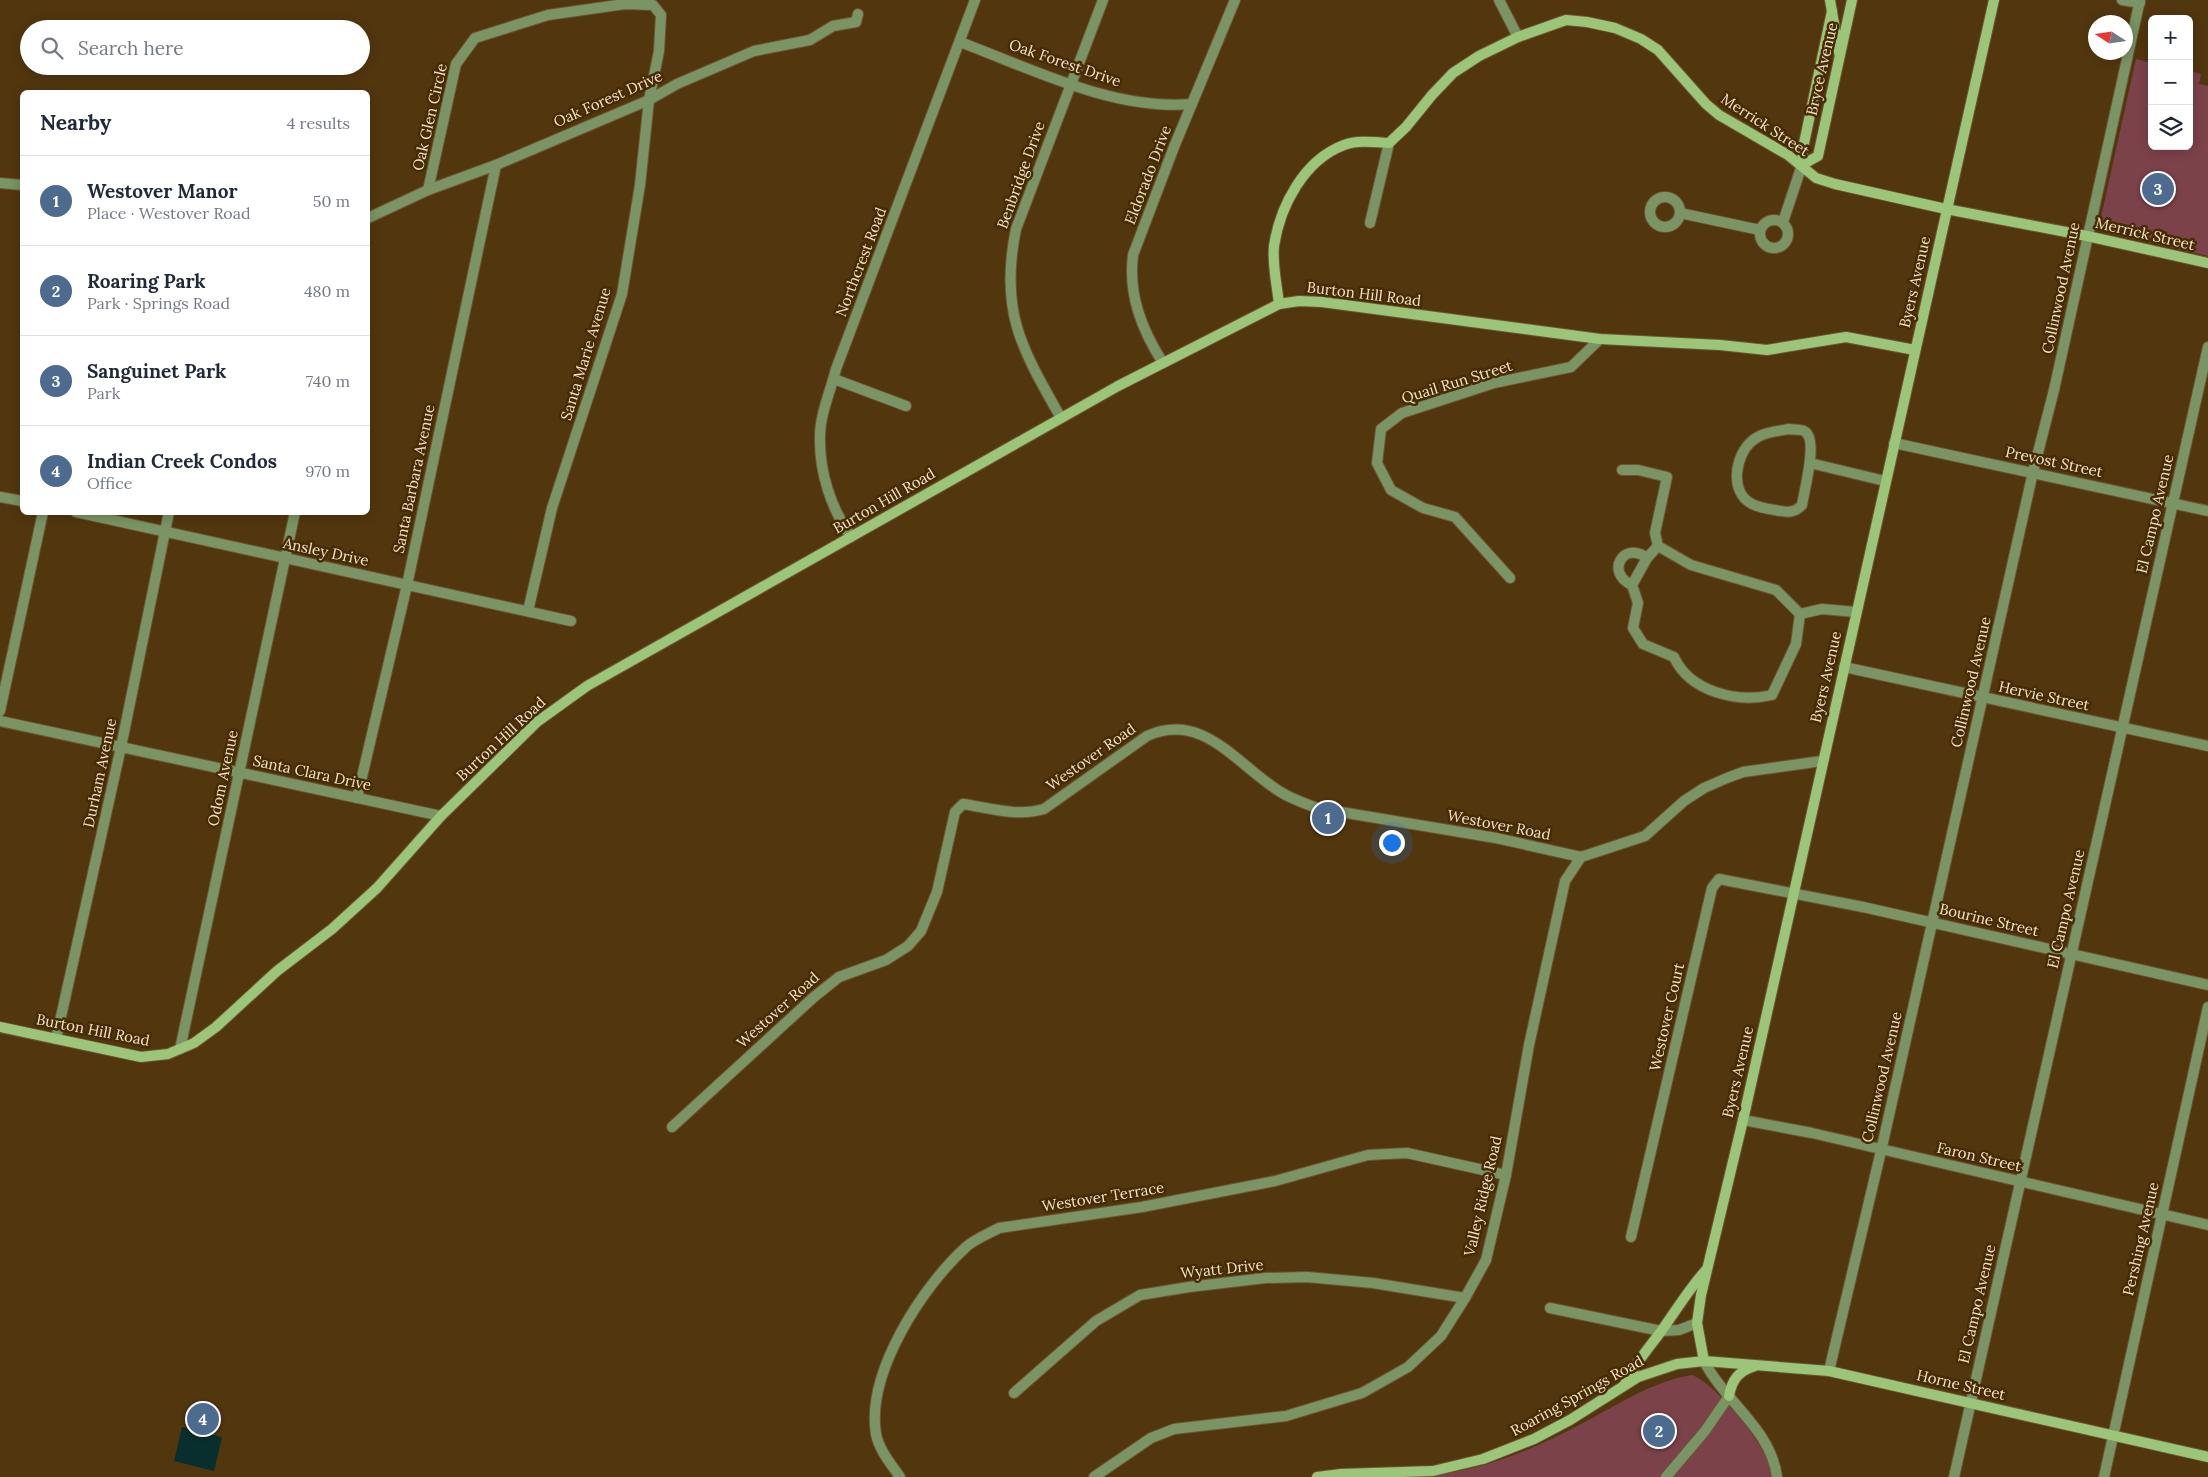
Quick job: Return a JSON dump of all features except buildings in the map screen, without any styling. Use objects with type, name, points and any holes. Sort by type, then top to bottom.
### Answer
[{"type":"street","name":"Northcrest Road","points":[[851,537],[834,508],[822,460],[820,435],[834,379],[975,0]]},
{"type":"street","name":"Benbridge Drive","points":[[1061,418],[1026,356],[1018,334],[1011,291],[1013,247],[1016,229],[1103,0]]},
{"type":"street","name":"Eldorado Drive","points":[[1162,363],[1147,337],[1138,315],[1131,270],[1133,256],[1235,0]]},
{"type":"street","points":[[1499,0],[1518,37]]},
{"type":"street","points":[[1830,0],[1839,58]]},
{"type":"street","name":"Bryce Avenue","points":[[1802,165],[1818,156],[1852,0]]},
{"type":"street","name":"Byers Avenue","points":[[1704,1361],[1697,1323],[1706,1270],[1743,1120],[1994,0]]},
{"type":"street","points":[[2122,0],[2140,2]]},
{"type":"street","name":"Collinwood Avenue","points":[[1829,1371],[1881,1150],[2033,472],[2054,390],[2140,2]]},
{"type":"street","name":"Oak Glen Circle","points":[[428,190],[456,64],[475,38],[548,15],[625,4],[653,5],[661,15],[659,51],[649,100]]},
{"type":"street","name":"Bryce Avenue","points":[[1783,222],[1802,165],[1803,148],[1832,11]]},
{"type":"street","name":"Oak Forest Drive","points":[[370,217],[428,190],[496,165],[649,100],[677,84],[754,51],[810,40],[833,26],[856,22],[858,14]]},
{"type":"street","name":"Merrick Street","points":[[1389,143],[1406,128],[1432,95],[1453,73],[1479,56],[1518,37],[1566,20],[1615,28],[1640,39],[1658,50],[1706,104],[1719,115],[1802,165],[1816,178],[1946,209],[2087,236],[2208,264]]},
{"type":"street","name":"Oak Forest Drive","points":[[960,42],[1094,92],[1158,106],[1192,104]]},
{"type":"street","name":"Santa Marie Avenue","points":[[528,611],[552,508],[622,294],[640,185],[649,100]]},
{"type":"street","points":[[1279,304],[1274,246],[1282,215],[1294,190],[1308,171],[1332,151],[1345,145],[1363,141],[1389,143],[1370,223]]},
{"type":"street","name":"Santa Barbara Avenue","points":[[357,798],[407,585],[496,165]]},
{"type":"street","points":[[0,183],[20,185]]},
{"type":"street","points":[[1680,213],[1760,230]]},
{"type":"street","points":[[1774,219],[1783,222],[1789,231],[1787,242],[1778,249],[1768,248],[1760,240],[1760,230],[1765,222],[1774,219]]},
{"type":"street","name":"Burton Hill Road","points":[[0,1027],[141,1057],[154,1056],[194,1043],[216,1026],[277,971],[332,929],[382,883],[441,816],[538,722],[580,690],[1061,418],[1162,363],[1279,304],[1299,301],[1322,302],[1600,339],[1720,345],[1767,350],[1846,337],[1915,350]]},
{"type":"street","name":"Quail Run Street","points":[[1510,578],[1455,517],[1423,508],[1391,490],[1377,463],[1381,429],[1402,413],[1494,383],[1571,368],[1600,339]]},
{"type":"street","name":"El Campo Avenue","points":[[1954,1477],[2208,347]]},
{"type":"street","points":[[834,379],[906,406]]},
{"type":"street","points":[[1788,429],[1804,430],[1808,434],[1811,444],[1810,463],[1802,505],[1797,511],[1788,513],[1753,505],[1738,489],[1739,460],[1751,441],[1763,434],[1788,429]]},
{"type":"street","name":"Prevost Street","points":[[1894,443],[2208,511]]},
{"type":"street","points":[[1810,463],[1885,481]]},
{"type":"street","points":[[1622,470],[1638,470],[1667,477],[1655,533],[1658,546],[1692,565],[1776,590],[1800,614]]},
{"type":"street","points":[[0,497],[20,501]]},
{"type":"street","points":[[0,711],[42,515]]},
{"type":"street","name":"Ansley Drive","points":[[89,515],[571,621]]},
{"type":"street","name":"Durham Avenue","points":[[56,1039],[121,747],[168,515]]},
{"type":"street","name":"Odom Avenue","points":[[180,1049],[295,515]]},
{"type":"street","points":[[1658,546],[1647,558],[1632,584],[1638,603],[1633,628],[1643,644],[1674,657],[1679,667],[1692,680],[1725,694],[1739,697],[1756,699],[1772,696],[1796,644],[1800,614]]},
{"type":"street","points":[[1632,584],[1625,582],[1620,576],[1618,568],[1620,560],[1626,554],[1633,552],[1641,553],[1647,558]]},
{"type":"street","points":[[1800,614],[1822,609],[1856,612]]},
{"type":"street","name":"Hervie Street","points":[[1844,667],[2208,746]]},
{"type":"street","name":"Santa Clara Drive","points":[[0,721],[441,816]]},
{"type":"street","name":"Westover Road","points":[[672,1127],[808,1002],[839,978],[886,960],[908,946],[921,931],[933,905],[956,812],[963,804],[1012,812],[1030,813],[1044,809],[1147,736],[1162,729],[1179,729],[1200,733],[1228,751],[1278,790],[1298,802],[1317,808],[1496,838],[1581,857]]},
{"type":"street","points":[[1581,857],[1645,836],[1684,801],[1704,788],[1727,778],[1743,772],[1822,761]]},
{"type":"street","name":"Valley Ridge Road","points":[[1094,1477],[1151,1438],[1174,1429],[1286,1416],[1362,1394],[1401,1371],[1430,1349],[1452,1321],[1486,1260],[1506,1175],[1529,1044],[1565,881],[1581,857]]},
{"type":"street","name":"Westover Court","points":[[1631,1237],[1712,888],[1719,879],[1724,879],[1793,893]]},
{"type":"street","name":"Bourine Street","points":[[1793,893],[2208,985]]},
{"type":"street","name":"Pershing Avenue","points":[[2104,1477],[2208,1007]]},
{"type":"street","name":"Faron Street","points":[[1743,1120],[1812,1133],[2208,1225]]},
{"type":"street","name":"Westover Terrace","points":[[900,1477],[881,1449],[875,1421],[878,1390],[890,1354],[925,1294],[967,1246],[999,1228],[1142,1207],[1275,1181],[1368,1155],[1407,1153],[1506,1175]]},
{"type":"street","points":[[1625,1384],[1636,1363],[1661,1331],[1688,1290],[1706,1270]]},
{"type":"street","name":"Wyatt Drive","points":[[1014,1393],[1096,1321],[1140,1295],[1255,1279],[1307,1278],[1373,1284],[1465,1298]]},
{"type":"street","points":[[1550,1308],[1661,1331],[1679,1330],[1697,1323]]},
{"type":"street","points":[[1704,1361],[1712,1376],[1771,1450],[1778,1477]]},
{"type":"street","name":"Horne Street","points":[[1704,1361],[1829,1371],[2208,1458]]},
{"type":"street","name":"Roaring Springs Road","points":[[1316,1477],[1341,1474],[1433,1471],[1483,1459],[1516,1448],[1542,1435],[1570,1420],[1625,1384],[1656,1370],[1677,1364],[1704,1361]]},
{"type":"street","points":[[1666,1477],[1705,1430],[1729,1396],[1734,1379],[1739,1373],[1758,1365]]},
{"type":"shaded area","points":[[2136,59],[2148,62],[2148,150],[2193,150],[2193,72],[2201,74],[2199,84],[2208,86],[2208,256],[2098,231]]},
{"type":"shaded area","points":[[1692,1375],[1715,1391],[1741,1420],[1763,1451],[1774,1477],[1419,1477],[1462,1471],[1522,1452],[1562,1434],[1648,1389],[1677,1378]]},
{"type":"water","points":[[182,1427],[222,1437],[214,1471],[174,1461]]},
{"type":"place","name":"Sanguinet Park","points":[[2158,189]]},
{"type":"place","name":"Westover Manor","points":[[1328,818]]},
{"type":"place","name":"Indian Creek Condos","points":[[203,1419]]},
{"type":"place","name":"Roaring Park","points":[[1659,1431]]}]
